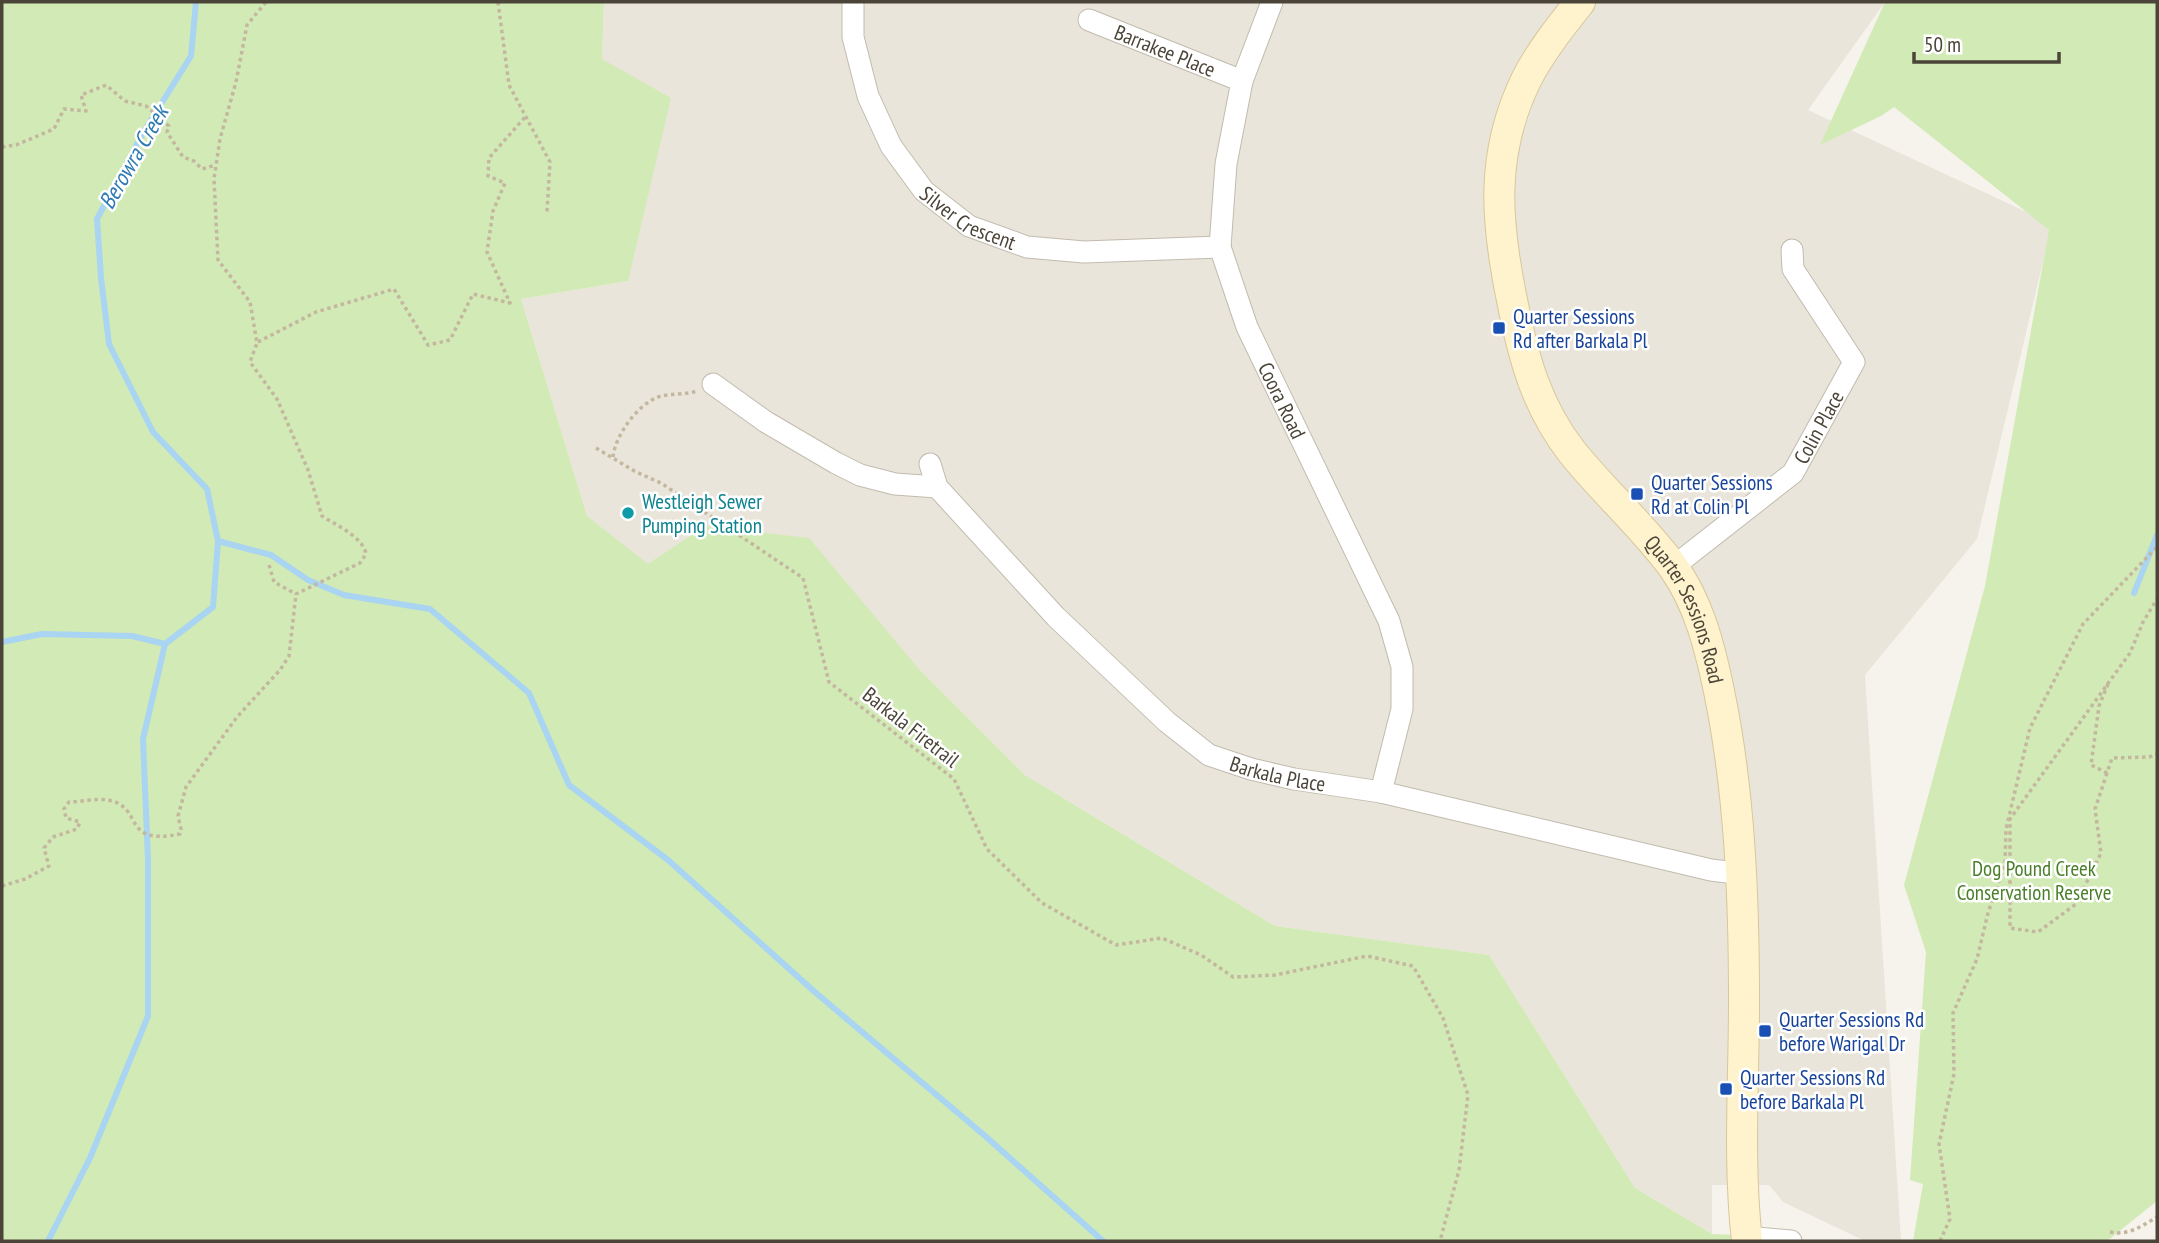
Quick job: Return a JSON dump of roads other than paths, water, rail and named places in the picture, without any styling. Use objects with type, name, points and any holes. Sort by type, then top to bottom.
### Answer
[{"type":"main road","name":"Quarter Sessions Road","points":[[1580,2],[1553,36],[1527,78],[1508,127],[1499,177],[1503,258],[1523,354],[1541,403],[1571,450],[1673,568],[1693,602],[1712,658],[1733,778],[1743,874],[1742,1112],[1746,1239]]},
{"type":"street","name":"Silver Crescent","points":[[853,2],[853,37],[868,96],[891,146],[924,191],[969,226],[1027,247],[1084,253],[1220,247]]},
{"type":"street","name":"Coora Road","points":[[1272,2],[1242,81],[1226,164],[1220,247],[1247,327],[1388,621],[1399,656],[1402,667],[1402,709],[1381,792]]},
{"type":"street","name":"Barrakee Place","points":[[1089,20],[1242,81]]},
{"type":"street","name":"Colin Place","points":[[1673,568],[1793,473],[1854,362],[1793,269],[1792,250]]},
{"type":"street","points":[[713,384],[766,422],[860,475],[895,484],[937,488]]},
{"type":"street","name":"Barkala Place","points":[[930,464],[937,488],[1056,617],[1167,722],[1209,755],[1294,779],[1381,792],[1711,870],[1743,874]]},
{"type":"street","points":[[1746,1239],[1791,1241]]},
{"type":"waterway","name":"Berowra Creek","points":[[2,642],[42,634],[132,636],[165,644],[213,607],[218,541],[207,489],[153,432],[109,344],[97,219],[143,133],[191,56],[196,2]]},
{"type":"waterway","points":[[2134,593],[2157,535]]},
{"type":"waterway","points":[[218,541],[271,555],[308,580],[344,595],[430,609],[529,693],[569,785],[668,860],[816,993],[984,1135],[1103,1241]]},
{"type":"waterway","points":[[48,1241],[90,1158],[148,1016],[148,860],[143,739],[165,644]]},
{"type":"place","name":"Quarter Sessions Rd after Barkala Pl","points":[[1499,328]]},
{"type":"place","name":"Quarter Sessions Rd at Colin Pl","points":[[1637,494]]},
{"type":"place","name":"Westleigh Sewer Pumping Station","points":[[628,513]]},
{"type":"place","name":"Quarter Sessions Rd before Warigal Dr","points":[[1765,1031]]},
{"type":"place","name":"Quarter Sessions Rd before Barkala Pl","points":[[1726,1089]]},
{"type":"park label","name":"Dog Pound Creek Conservation Reserve","points":[[2034,880]]}]
